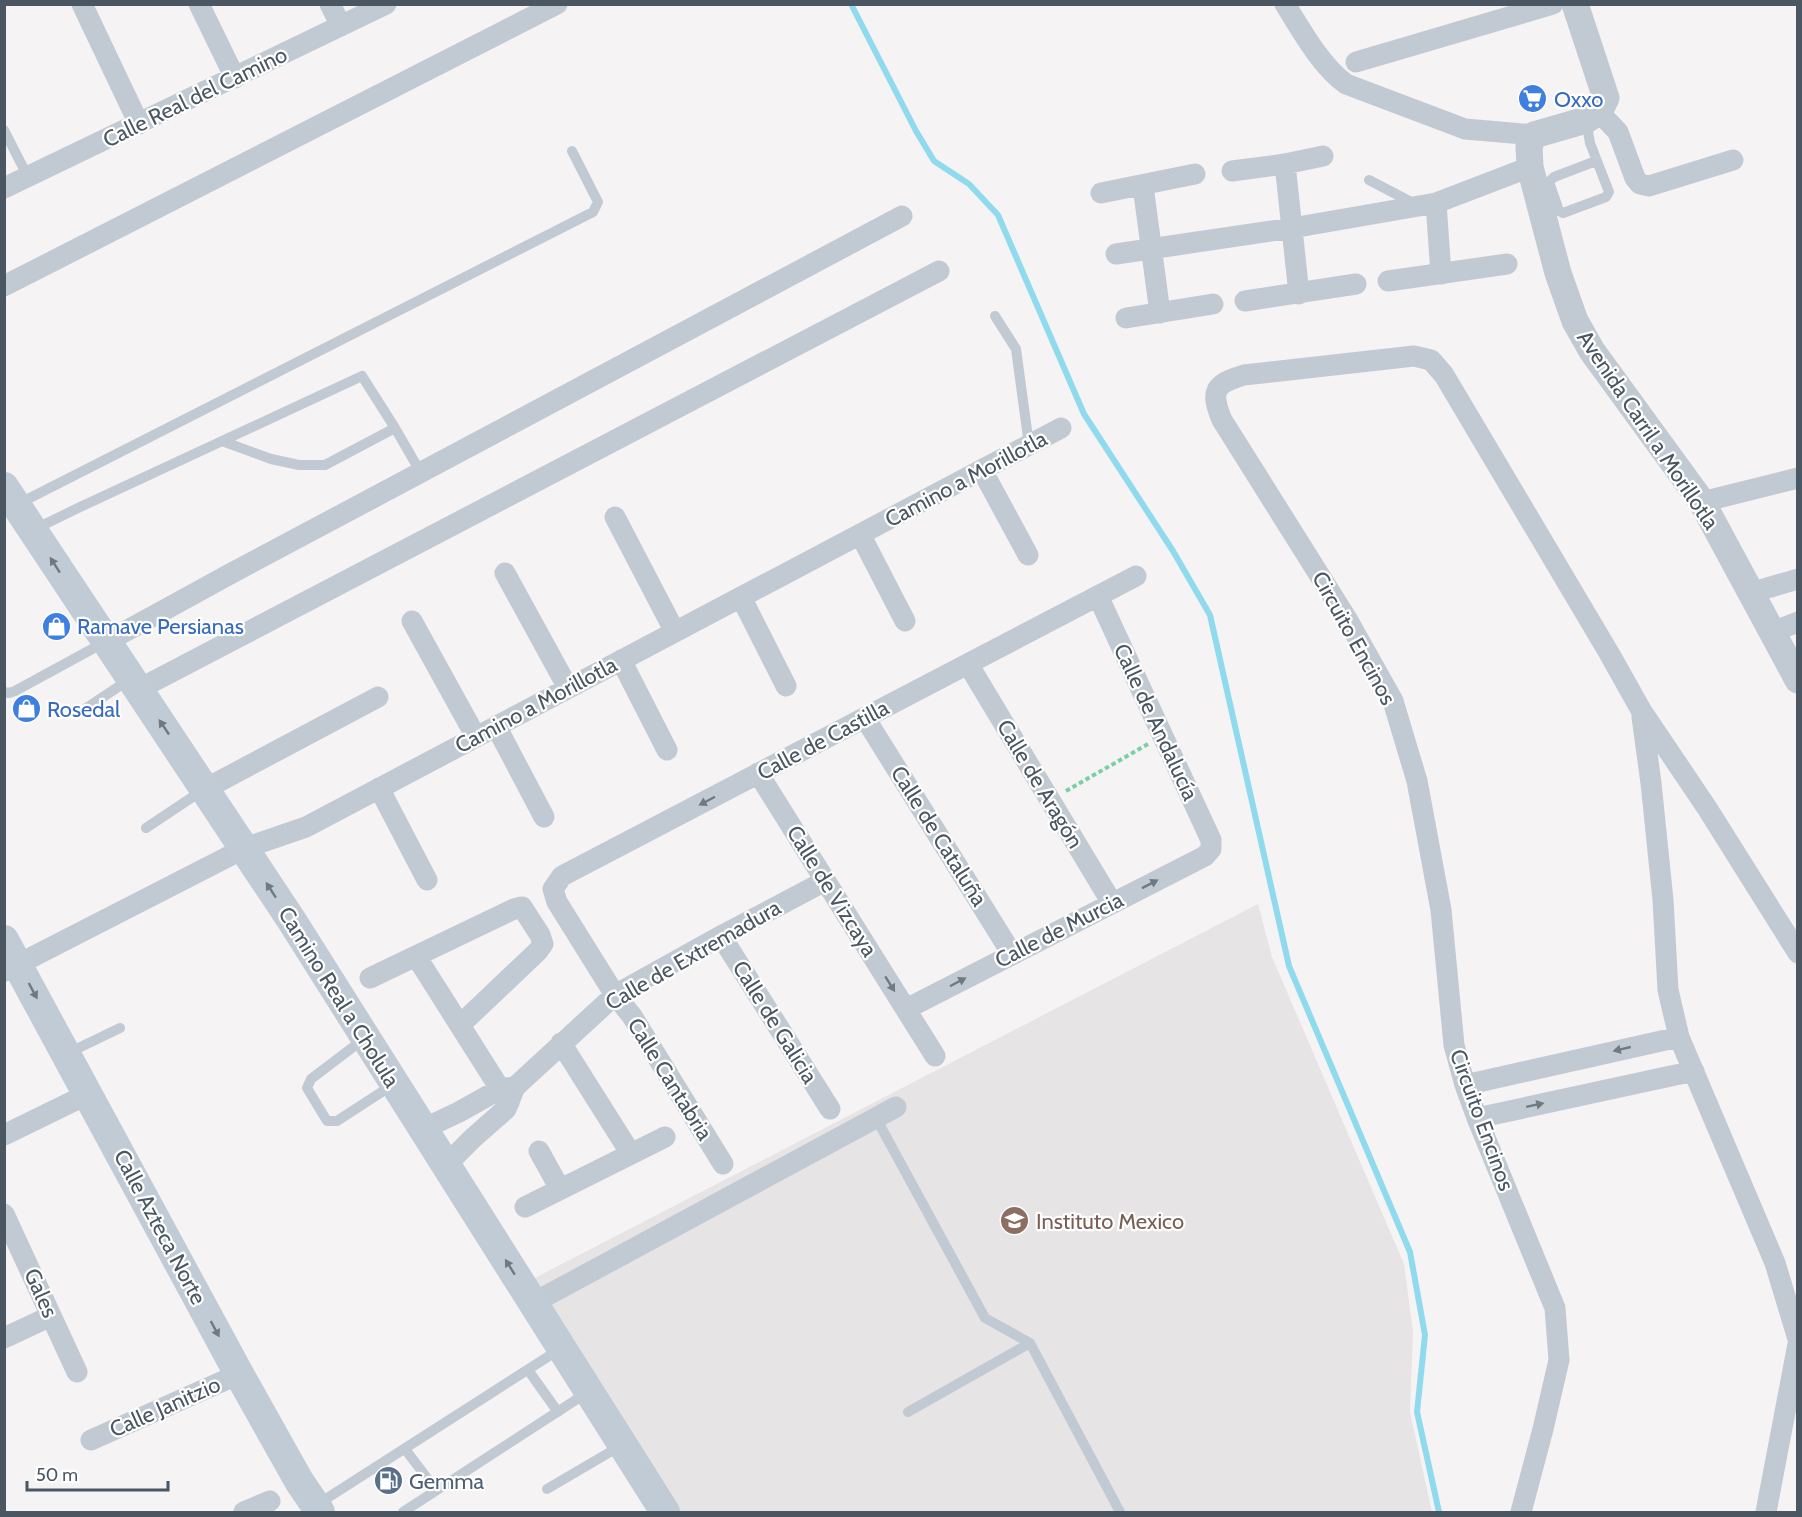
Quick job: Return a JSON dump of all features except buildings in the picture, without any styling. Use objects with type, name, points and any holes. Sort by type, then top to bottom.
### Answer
[{"type":"main road","name":"Camino Real a Cholula","points":[[9,497],[245,848],[664,1512]]},
{"type":"main road","name":"Calle Azteca Norte","points":[[9,958],[66,1054],[239,1374],[317,1509]]},
{"type":"street","points":[[82,4],[139,124]]},
{"type":"street","points":[[199,4],[235,78]]},
{"type":"street","points":[[330,4],[341,26]]},
{"type":"street","name":"Calle Real del Camino","points":[[4,188],[386,4]]},
{"type":"street","points":[[4,286],[557,4]]},
{"type":"street","points":[[1285,4],[1316,51],[1336,77],[1346,84],[1465,129],[1534,135],[1593,116],[1606,98],[1575,4]]},
{"type":"street","points":[[1356,62],[1553,4]]},
{"type":"street","points":[[1593,116],[1618,132],[1635,178],[1640,184],[1649,186],[1732,160]]},
{"type":"street","name":"Avenida Carril a Morillotla","points":[[1534,135],[1529,146],[1530,168],[1557,273],[1575,321],[1592,351],[1702,502],[1797,680]]},
{"type":"street","points":[[1232,171],[1323,156]]},
{"type":"street","points":[[1285,164],[1299,294]]},
{"type":"street","points":[[1116,254],[1292,228],[1427,204],[1530,168]]},
{"type":"street","points":[[1101,193],[1195,174]]},
{"type":"street","points":[[1143,186],[1161,313]]},
{"type":"street","points":[[1427,204],[1441,274]]},
{"type":"street","points":[[106,642],[902,216]]},
{"type":"street","points":[[1388,281],[1507,264]]},
{"type":"street","points":[[135,684],[939,271]]},
{"type":"street","points":[[1245,301],[1356,284]]},
{"type":"street","points":[[1126,318],[1213,304]]},
{"type":"street","name":"Circuito Encinos","points":[[1521,1512],[1559,1360],[1555,1308],[1477,1118],[1454,1045],[1441,910],[1417,781],[1393,701],[1347,619],[1222,420],[1216,406],[1216,392],[1220,384],[1244,375],[1414,356],[1431,360],[1444,375],[1641,710],[1707,808],[1797,953]]},
{"type":"street","name":"Camino a Morillotla","points":[[9,958],[245,848],[306,827],[1061,428]]},
{"type":"street","points":[[982,470],[1028,555]]},
{"type":"street","points":[[1702,502],[1797,478]]},
{"type":"street","points":[[615,517],[675,632]]},
{"type":"street","points":[[860,534],[905,621]]},
{"type":"street","points":[[505,573],[568,688]]},
{"type":"street","name":"Calle de Castilla","points":[[553,889],[562,876],[1136,576]]},
{"type":"street","points":[[1750,593],[1797,579]]},
{"type":"street","name":"Calle de Andalucía","points":[[1098,596],[1211,840],[1211,849]]},
{"type":"street","points":[[741,597],[786,686]]},
{"type":"street","points":[[412,621],[476,737]]},
{"type":"street","points":[[1772,632],[1797,622]]},
{"type":"street","points":[[621,660],[667,750]]},
{"type":"street","name":"Calle de Aragón","points":[[968,664],[1113,903]]},
{"type":"street","points":[[206,789],[378,697]]},
{"type":"street","name":"Circuito Encinos","points":[[1641,710],[1654,806],[1663,900],[1668,990],[1679,1036],[1775,1263],[1797,1339]]},
{"type":"street","name":"Calle de Cataluña","points":[[865,718],[1012,954]]},
{"type":"street","points":[[496,726],[544,817]]},
{"type":"street","name":"Calle de Vizcaya","points":[[759,774],[935,1056]]},
{"type":"street","points":[[379,788],[427,880]]},
{"type":"street","name":"Calle de Murcia","points":[[906,1009],[1205,855],[1211,849]]},
{"type":"street","name":"Calle de Extremadura","points":[[423,1129],[477,1102],[508,1093],[615,994],[825,881]]},
{"type":"street","name":"Calle Cantabria","points":[[553,889],[557,902],[615,994],[632,1016],[723,1164]]},
{"type":"street","points":[[370,978],[522,907],[540,935],[543,944],[460,1025]]},
{"type":"street","name":"Calle de Galicia","points":[[721,936],[830,1109]]},
{"type":"street","points":[[416,956],[460,1025],[508,1093]]},
{"type":"street","points":[[1465,1085],[1679,1036]]},
{"type":"street","points":[[561,1042],[631,1154]]},
{"type":"street","points":[[1477,1118],[1694,1071]]},
{"type":"street","name":"Calle de Extremadura","points":[[446,1165],[506,1110],[508,1093]]},
{"type":"street","points":[[4,1135],[88,1094]]},
{"type":"street","points":[[477,1102],[491,1122]]},
{"type":"street","points":[[532,1303],[896,1107]]},
{"type":"street","points":[[525,1207],[665,1137]]},
{"type":"street","points":[[539,1151],[560,1189]]},
{"type":"street","name":"Gales","points":[[4,1214],[77,1372]]},
{"type":"street","points":[[4,1338],[51,1316]]},
{"type":"street","points":[[1766,1512],[1797,1344]]},
{"type":"street","name":"Calle Janitzio","points":[[91,1440],[239,1374]]},
{"type":"street","points":[[244,1512],[270,1501]]},
{"type":"lane","points":[[1593,116],[1590,143],[1609,192],[1606,197],[1563,213],[1559,210],[1549,182],[1554,177],[1596,161]]},
{"type":"lane","points":[[4,130],[28,177]]},
{"type":"lane","points":[[9,497],[593,212],[598,202],[572,151]]},
{"type":"lane","points":[[1369,180],[1427,204]]},
{"type":"lane","points":[[995,316],[1016,350],[1029,445]]},
{"type":"lane","points":[[33,530],[362,376],[421,473]]},
{"type":"lane","points":[[222,441],[271,459],[299,465],[325,465],[395,428]]},
{"type":"lane","points":[[4,692],[15,691],[106,642]]},
{"type":"lane","points":[[85,709],[135,684]]},
{"type":"lane","points":[[146,828],[206,789]]},
{"type":"lane","points":[[66,1054],[120,1028]]},
{"type":"lane","points":[[366,1038],[311,1079],[307,1088],[327,1121],[337,1121],[394,1084]]},
{"type":"lane","points":[[876,1118],[984,1318],[1030,1343],[1120,1512]]},
{"type":"lane","points":[[908,1412],[1030,1343]]},
{"type":"lane","points":[[317,1509],[561,1348]]},
{"type":"lane","points":[[528,1370],[558,1412]]},
{"type":"lane","points":[[403,1512],[588,1392]]},
{"type":"lane","points":[[547,1489],[622,1445]]},
{"type":"lane","points":[[405,1449],[436,1490]]},
{"type":"path","points":[[1050,801],[1162,736]]},
{"type":"shaded area","name":"Instituto Mexico","points":[[1258,904],[1272,957],[1404,1264],[1413,1332],[1410,1412],[1432,1512],[676,1512],[525,1283]]},
{"type":"waterway","points":[[851,4],[916,131],[934,161],[969,184],[998,215],[1084,414],[1173,551],[1210,615],[1289,966],[1410,1252],[1425,1335],[1417,1412],[1439,1512]]},
{"type":"place","name":"Oxxo","points":[[1533,99]]},
{"type":"place","name":"Ramave Persianas","points":[[56,626]]},
{"type":"place","name":"Rosedal","points":[[26,709]]},
{"type":"place","name":"Instituto Mexico","points":[[1015,1221]]},
{"type":"place","name":"Gemma","points":[[388,1481]]}]
